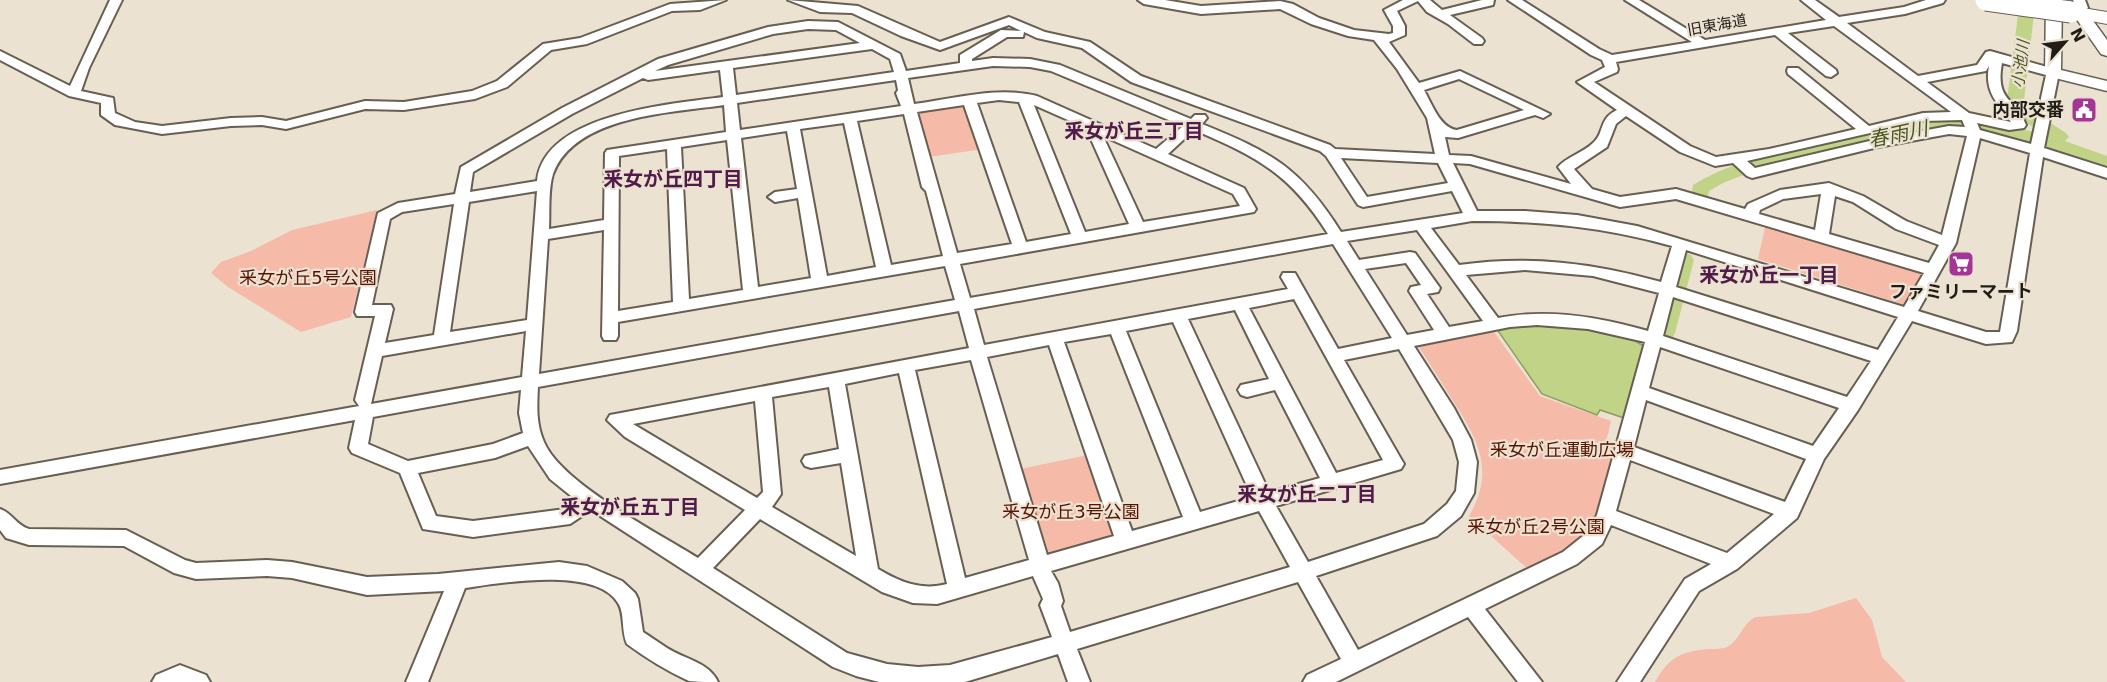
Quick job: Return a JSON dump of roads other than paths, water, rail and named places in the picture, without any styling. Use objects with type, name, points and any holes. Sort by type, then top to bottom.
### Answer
[{"type":"highway","points":[[1983,0],[2088,11]]},
{"type":"highway","points":[[2021,0],[2088,11]]},
{"type":"main road","points":[[2054,0],[2046,71],[2107,86]]},
{"type":"main road","points":[[2088,11],[2107,51]]},
{"type":"street","points":[[74,93],[83,68],[116,0]]},
{"type":"street","points":[[0,55],[74,93],[108,101],[108,115],[111,118],[133,126],[173,129],[208,123],[255,122],[286,125],[364,105],[412,106],[487,92],[502,84],[536,54],[548,47],[583,41],[670,8],[700,6],[720,0]]},
{"type":"street","points":[[794,0],[820,8],[854,9],[905,33],[940,46],[1009,21],[1041,35]]},
{"type":"street","points":[[1144,0],[1201,10],[1280,5],[1352,33],[1395,38],[1399,35],[1399,26],[1390,10],[1413,0]]},
{"type":"street","points":[[1423,0],[1478,41]]},
{"type":"street","points":[[1515,0],[1608,59],[1612,69],[1584,82],[1685,149],[1707,160],[1718,162],[1742,163],[1812,143],[1923,117],[1971,124],[2019,125],[1993,87],[1992,80],[1997,57]]},
{"type":"street","points":[[1631,0],[1704,44]]},
{"type":"street","points":[[1807,0],[1916,80],[1971,124],[2107,172]]},
{"type":"street","name":"旧東海道","points":[[1608,59],[1905,10],[1937,3],[1939,0]]},
{"type":"street","points":[[1440,14],[1472,3],[1489,2]]},
{"type":"street","points":[[441,340],[466,170],[506,149],[562,114],[663,62],[772,30],[808,25],[838,26],[896,57],[899,75],[951,260],[956,270],[958,286],[971,326],[972,339],[978,351],[994,411],[1002,430],[1019,499],[1053,601],[1050,605],[1079,682]]},
{"type":"street","points":[[1777,31],[1831,74]]},
{"type":"street","points":[[967,65],[965,58],[1005,33],[1041,35],[1086,45],[1136,79],[1325,148],[1331,153],[1363,201],[1457,186]]},
{"type":"street","points":[[1378,36],[1417,88],[1437,125],[1443,159],[1472,216]]},
{"type":"street","points":[[633,78],[873,45]]},
{"type":"street","points":[[0,477],[365,405],[530,382],[1420,223],[1472,216],[1525,216],[1577,220],[1637,231],[1986,338],[2006,338],[2022,262],[2045,110],[2046,71],[1990,55],[1981,68],[1916,80]]},
{"type":"street","points":[[1018,62],[1048,67],[1258,153],[1279,167],[1311,198],[1462,440],[1468,462],[1465,493],[1454,510],[1430,530],[1302,572],[1065,644],[950,675],[914,678],[886,675],[840,660],[590,500],[555,474],[542,457],[533,436],[528,413],[544,185],[547,170],[555,157],[576,138],[596,126],[634,114],[967,65],[1018,62]]},
{"type":"street","points":[[726,65],[751,294]]},
{"type":"street","points":[[1793,71],[1867,131]]},
{"type":"street","points":[[1417,88],[1460,75],[1540,112],[1458,134],[1446,133],[1437,125]]},
{"type":"street","points":[[610,318],[1249,209],[1239,191],[1024,97],[999,96],[969,100],[612,153],[610,224],[610,318],[610,336]]},
{"type":"street","points":[[1024,97],[1080,238]]},
{"type":"street","points":[[969,100],[1021,248]]},
{"type":"street","points":[[1157,156],[1211,107]]},
{"type":"street","points":[[1587,193],[1565,167],[1602,144],[1609,123],[1615,116],[1626,111]]},
{"type":"street","points":[[850,118],[885,271]]},
{"type":"street","points":[[1742,163],[1752,173],[1971,124]]},
{"type":"street","points":[[1628,682],[1692,585],[1730,563],[1790,512],[1817,455],[1882,358],[1948,243],[1971,124]]},
{"type":"street","points":[[1092,126],[1138,228]]},
{"type":"street","points":[[793,127],[820,282]]},
{"type":"street","points":[[1829,139],[1844,151]]},
{"type":"street","points":[[674,144],[681,306]]},
{"type":"street","points":[[1331,153],[1471,160],[1620,202],[1676,194],[1933,270]]},
{"type":"street","points":[[533,436],[495,451],[407,468],[358,448],[375,351],[385,309],[363,312],[383,216],[398,208],[544,185]]},
{"type":"street","points":[[1751,216],[1753,207],[1780,195],[1829,188],[1858,199],[1901,225],[1948,243]]},
{"type":"street","points":[[1821,236],[1829,188]]},
{"type":"street","points":[[775,197],[804,192]]},
{"type":"street","points":[[1420,223],[1494,324]]},
{"type":"street","points":[[540,235],[610,224]]},
{"type":"street","points":[[1314,682],[1570,558],[1595,538],[1606,515],[1653,338],[1673,290],[1680,243]]},
{"type":"street","points":[[1354,266],[1410,257],[1432,288],[1417,291],[1445,334]]},
{"type":"street","points":[[1456,271],[1498,264],[1544,264],[1616,274],[1673,290],[1882,358]]},
{"type":"street","points":[[1289,278],[1395,464],[937,595],[913,594],[889,586],[632,432],[616,420],[1297,293]]},
{"type":"street","points":[[1239,303],[1331,482]]},
{"type":"street","points":[[1178,314],[1264,502],[1354,663]]},
{"type":"street","points":[[1333,356],[1525,319],[1573,320],[1616,327],[1653,338],[1852,405]]},
{"type":"street","points":[[375,351],[535,324]]},
{"type":"street","points":[[1116,326],[1195,522]]},
{"type":"street","points":[[1054,337],[1126,542]]},
{"type":"street","points":[[906,366],[958,590]]},
{"type":"street","points":[[836,379],[869,574]]},
{"type":"street","points":[[1247,390],[1279,383]]},
{"type":"street","points":[[1639,391],[1817,455]]},
{"type":"street","points":[[699,570],[772,494],[763,392]]},
{"type":"street","points":[[1622,450],[1790,512]]},
{"type":"street","points":[[812,461],[848,454]]},
{"type":"street","points":[[407,468],[430,523],[472,529],[570,516],[590,500]]},
{"type":"street","points":[[1606,515],[1730,563]]},
{"type":"street","points":[[0,517],[13,532],[29,537],[126,538],[181,567],[196,571],[267,568],[292,570],[368,586],[459,581],[559,570],[587,575],[615,587],[628,599],[634,637],[662,656],[688,668],[707,682]]},
{"type":"street","points":[[417,682],[459,581]]},
{"type":"street","points":[[1471,606],[1531,682]]},
{"type":"street","points":[[163,682],[180,675],[199,682]]},
{"type":"waterway","name":"小池川","points":[[2011,0],[2026,14],[2015,100],[2028,116],[2060,137]]},
{"type":"waterway","name":"春雨川","points":[[1700,196],[1700,189],[1716,179],[1735,170],[1775,158],[1937,125],[1965,124],[2001,129],[2107,162]]},
{"type":"waterway","name":"春雨川","points":[[1661,334],[1665,333],[1684,260]]},
{"type":"place","name":"内部交番","points":[[2084,110]]},
{"type":"place","name":"ファミリーマート","points":[[1961,264]]},
{"type":"district","name":"釆女が丘三丁目","points":[[1134,131]]},
{"type":"district","name":"釆女が丘四丁目","points":[[673,179]]},
{"type":"district","name":"釆女が丘一丁目","points":[[1769,275]]},
{"type":"district","name":"釆女が丘二丁目","points":[[1307,494]]},
{"type":"district","name":"釆女が丘五丁目","points":[[630,507]]},
{"type":"park label","name":"釆女が丘5号公園","points":[[308,278]]},
{"type":"park label","name":"釆女が丘運動広場","points":[[1562,450]]},
{"type":"park label","name":"釆女が丘3号公園","points":[[1071,512]]},
{"type":"park label","name":"釆女が丘2号公園","points":[[1536,527]]}]
